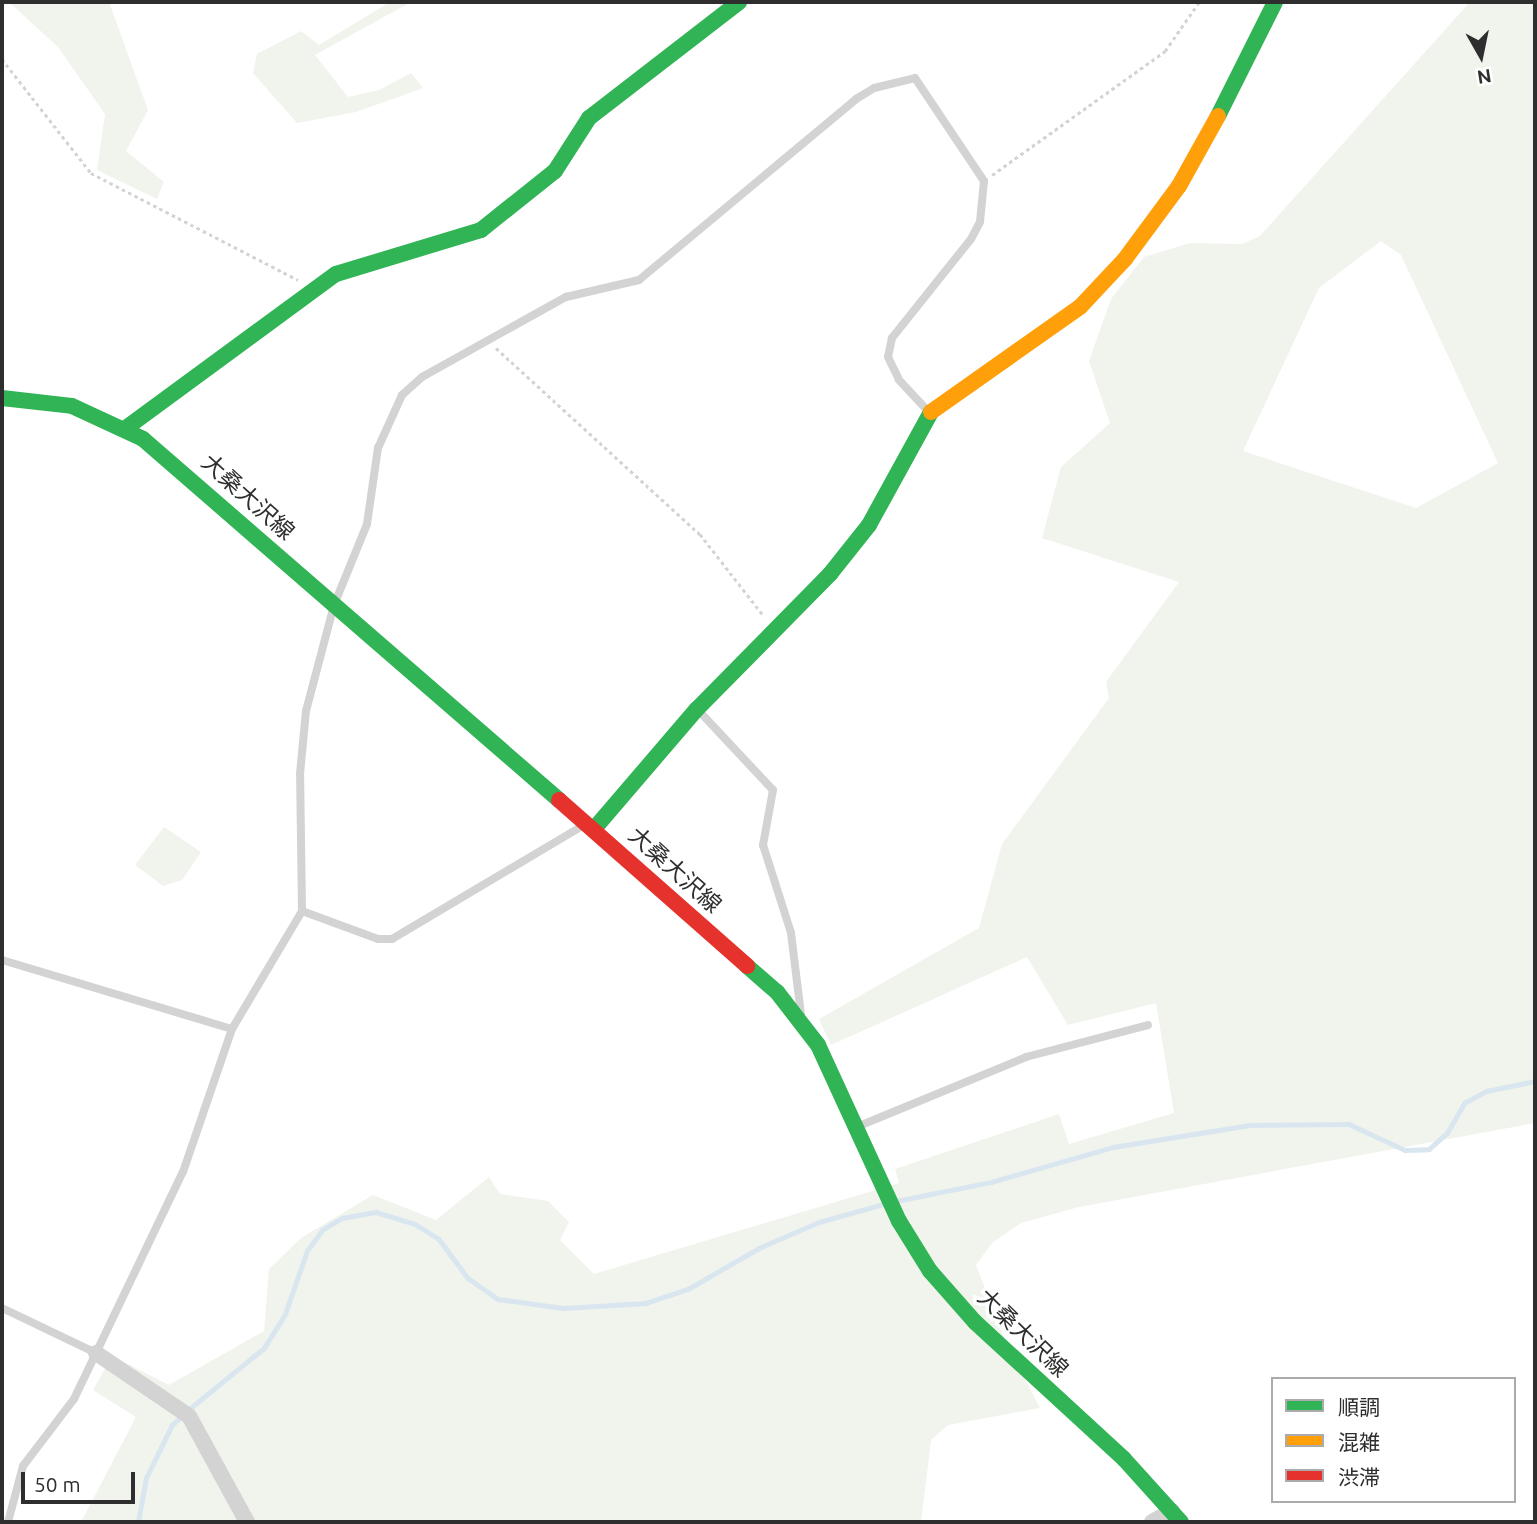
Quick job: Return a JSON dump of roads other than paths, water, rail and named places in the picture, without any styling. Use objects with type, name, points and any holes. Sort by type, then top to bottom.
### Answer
[{"type":"street","points":[[126,428],[336,274],[373,259],[481,230],[555,171],[589,118],[739,2]]},
{"type":"street","points":[[591,826],[697,709],[774,630],[791,617],[869,524],[929,413],[1080,307],[1125,259],[1179,186],[1263,35],[1275,2]]},
{"type":"street","name":"大桑大沢線","points":[[2,398],[72,406],[126,428],[201,484],[334,605],[591,826],[801,1018],[856,1127],[899,1222],[930,1271],[975,1322],[1124,1459],[1176,1517]]},
{"type":"street","points":[[96,1353],[188,1416],[247,1522]]},
{"type":"street","points":[[1152,1522],[1176,1517]]},
{"type":"lane","points":[[8,1522],[23,1466],[74,1399],[183,1172],[232,1029],[302,911],[300,774],[306,711],[334,605],[367,524],[378,448],[402,395],[422,377],[566,297],[639,280],[874,88],[915,78],[984,181],[980,222],[971,239],[892,338],[888,357],[899,380],[929,413]]},
{"type":"lane","points":[[697,709],[773,790],[763,845],[791,933],[804,1002],[801,1018]]},
{"type":"lane","points":[[302,911],[378,939],[392,939],[591,826]]},
{"type":"lane","points":[[2,960],[232,1029]]},
{"type":"lane","points":[[856,1127],[1026,1057],[1148,1025]]},
{"type":"lane","points":[[2,1308],[96,1353]]},
{"type":"waterway","points":[[896,1201],[991,1182],[1113,1147],[1251,1125],[1349,1124],[1405,1150],[1429,1149],[1447,1133],[1464,1103],[1487,1091],[1535,1081]]},
{"type":"waterway","points":[[188,1410],[264,1348],[285,1314],[307,1251],[322,1230],[342,1218],[376,1212],[415,1224],[439,1239],[468,1278],[498,1299],[564,1308],[646,1303],[688,1289],[759,1248],[819,1222],[884,1204]]},
{"type":"waterway","points":[[138,1522],[146,1478],[172,1425],[182,1416]]}]
